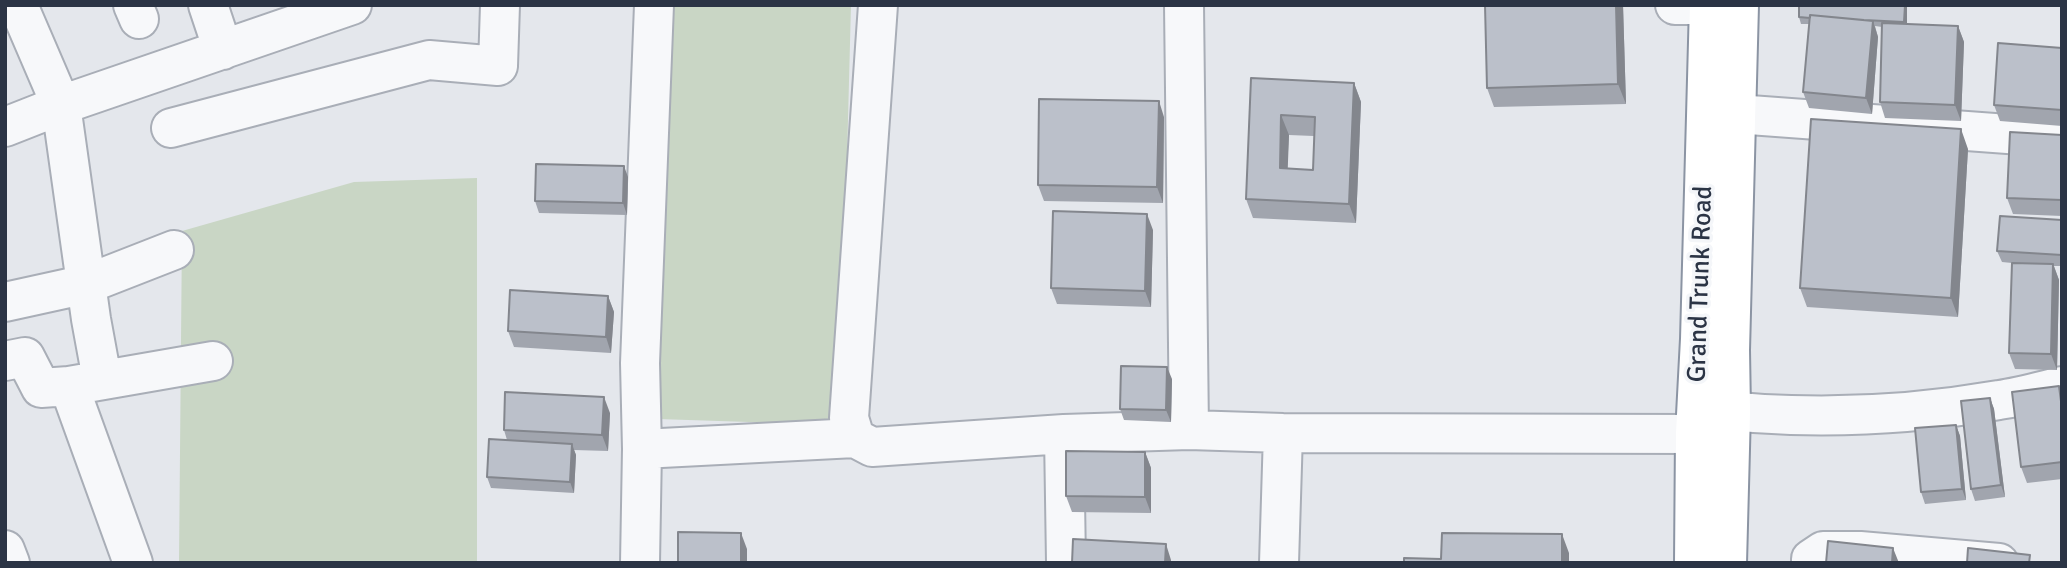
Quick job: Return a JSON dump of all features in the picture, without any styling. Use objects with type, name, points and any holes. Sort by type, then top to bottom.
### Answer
[{"type":"highway","name":"Grand Trunk Road","points":[[1694,563],[1707,418],[1730,350],[1740,5]]},
{"type":"highway","name":"Grand Trunk Road","points":[[1709,6],[1700,340],[1707,418],[1727,563]]},
{"type":"street","points":[[5,12],[9,5]]},
{"type":"street","points":[[18,5],[61,106],[91,319],[86,383],[132,563]]},
{"type":"street","points":[[208,5],[223,50]]},
{"type":"street","points":[[5,127],[352,5]]},
{"type":"street","points":[[170,128],[429,60],[498,66],[500,5]]},
{"type":"street","points":[[640,563],[640,363],[654,5]]},
{"type":"street","points":[[855,438],[849,418],[878,5]]},
{"type":"street","points":[[1184,5],[1189,430]]},
{"type":"street","points":[[1675,5],[1720,5]]},
{"type":"street","points":[[1736,114],[2062,138]]},
{"type":"street","points":[[5,302],[87,284],[174,250]]},
{"type":"street","points":[[5,361],[25,357],[41,388],[213,361]]},
{"type":"street","points":[[642,449],[855,438],[873,447],[1189,430],[1283,433],[1840,415],[1917,410],[1998,400],[2062,386]]},
{"type":"street","points":[[1279,563],[1283,433]]},
{"type":"street","points":[[1064,435],[1066,563]]},
{"type":"street","points":[[5,550],[10,563]]},
{"type":"street","points":[[1811,563],[1811,559],[1823,551],[1860,551],[1999,563]]},
{"type":"green space","points":[[668,5],[851,5],[840,425],[658,419]]},
{"type":"green space","points":[[477,178],[477,563],[179,563],[182,231],[354,182]]},
{"type":"building","points":[[1485,5],[1616,5],[1618,84],[1487,88]]},
{"type":"building","points":[[1799,5],[1905,5],[1904,22],[1810,15],[1810,18],[1799,17]]},
{"type":"building","points":[[1810,15],[1873,21],[1866,98],[1803,92]]},
{"type":"building","points":[[1882,23],[1958,26],[1955,105],[1880,102]]},
{"type":"building","points":[[1998,43],[2062,48],[2062,110],[1994,105]]},
{"type":"building","points":[[1251,78],[1354,83],[1349,204],[1246,199]],"holes":[[[1281,115],[1315,117],[1313,170],[1280,168]]]},
{"type":"building","points":[[1039,99],[1159,101],[1157,187],[1038,185]]},
{"type":"building","points":[[1811,119],[1961,129],[1951,298],[1800,288]]},
{"type":"building","points":[[2010,132],[2062,135],[2062,200],[2007,198]]},
{"type":"building","points":[[536,164],[624,166],[623,203],[535,201]]},
{"type":"building","points":[[1053,211],[1147,214],[1145,291],[1051,288]]},
{"type":"building","points":[[2000,216],[2062,220],[2062,255],[1997,251]]},
{"type":"building","points":[[2012,263],[2053,264],[2051,354],[2009,353]]},
{"type":"building","points":[[510,290],[608,296],[606,337],[508,331]]},
{"type":"building","points":[[1121,366],[1167,367],[1166,410],[1120,409]]},
{"type":"building","points":[[2059,386],[2062,462],[2021,467],[2012,392]]},
{"type":"building","points":[[505,392],[604,397],[602,435],[504,430]]},
{"type":"building","points":[[1990,398],[2001,485],[1971,489],[1961,401]]},
{"type":"building","points":[[1956,425],[1962,489],[1921,492],[1915,428]]},
{"type":"building","points":[[489,439],[572,444],[570,482],[487,477]]},
{"type":"building","points":[[1066,451],[1145,452],[1145,497],[1066,496]]},
{"type":"building","points":[[678,532],[741,533],[741,563],[678,563]]},
{"type":"building","points":[[1442,533],[1562,534],[1562,563],[1404,563],[1404,558],[1441,559]]},
{"type":"building","points":[[1073,539],[1166,544],[1165,563],[1072,563]]},
{"type":"building","points":[[1828,541],[1893,548],[1892,563],[1826,563]]},
{"type":"building","points":[[1968,548],[2030,555],[2029,563],[1967,563]]}]
